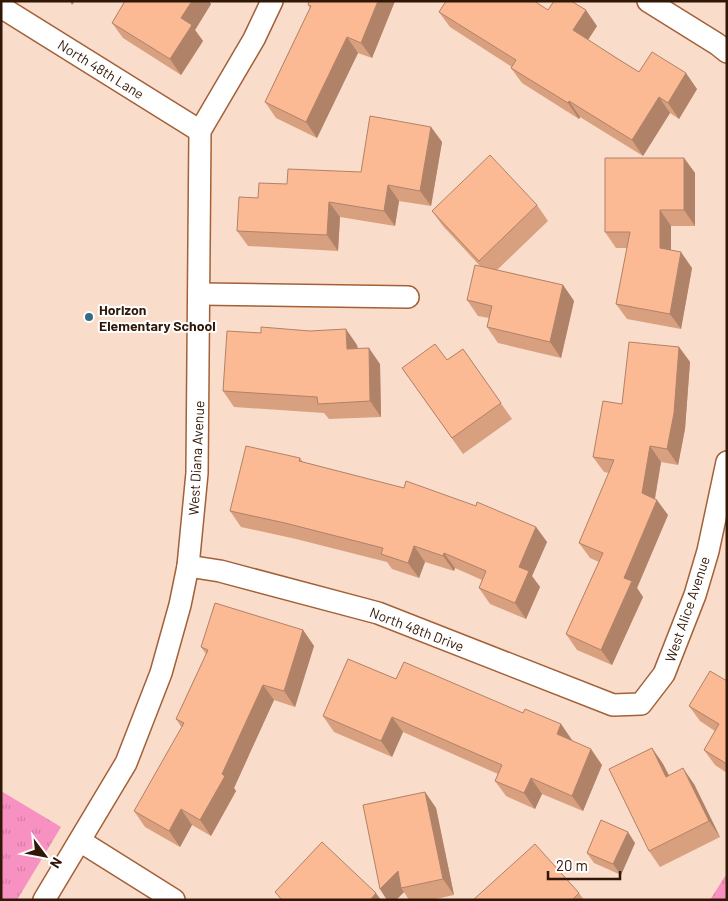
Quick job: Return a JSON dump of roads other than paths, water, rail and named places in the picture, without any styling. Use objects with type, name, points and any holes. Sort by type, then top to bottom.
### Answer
[{"type":"street","points":[[200,131],[254,39],[272,1]]},
{"type":"street","points":[[648,1],[727,52]]},
{"type":"street","name":"North 48th Lane","points":[[1,6],[200,131]]},
{"type":"street","name":"West Diana Avenue","points":[[44,900],[126,763],[161,673],[180,605],[188,566],[197,473],[200,131]]},
{"type":"street","points":[[200,294],[408,297]]},
{"type":"street","name":"West Alice Avenue","points":[[640,704],[664,674],[695,595],[723,508],[727,462]]},
{"type":"street","name":"North 48th Drive","points":[[188,566],[220,571],[378,613],[613,705],[640,704]]},
{"type":"street","points":[[80,841],[174,900]]},
{"type":"place","name":"Horizon Elementary School","points":[[89,317]]}]
